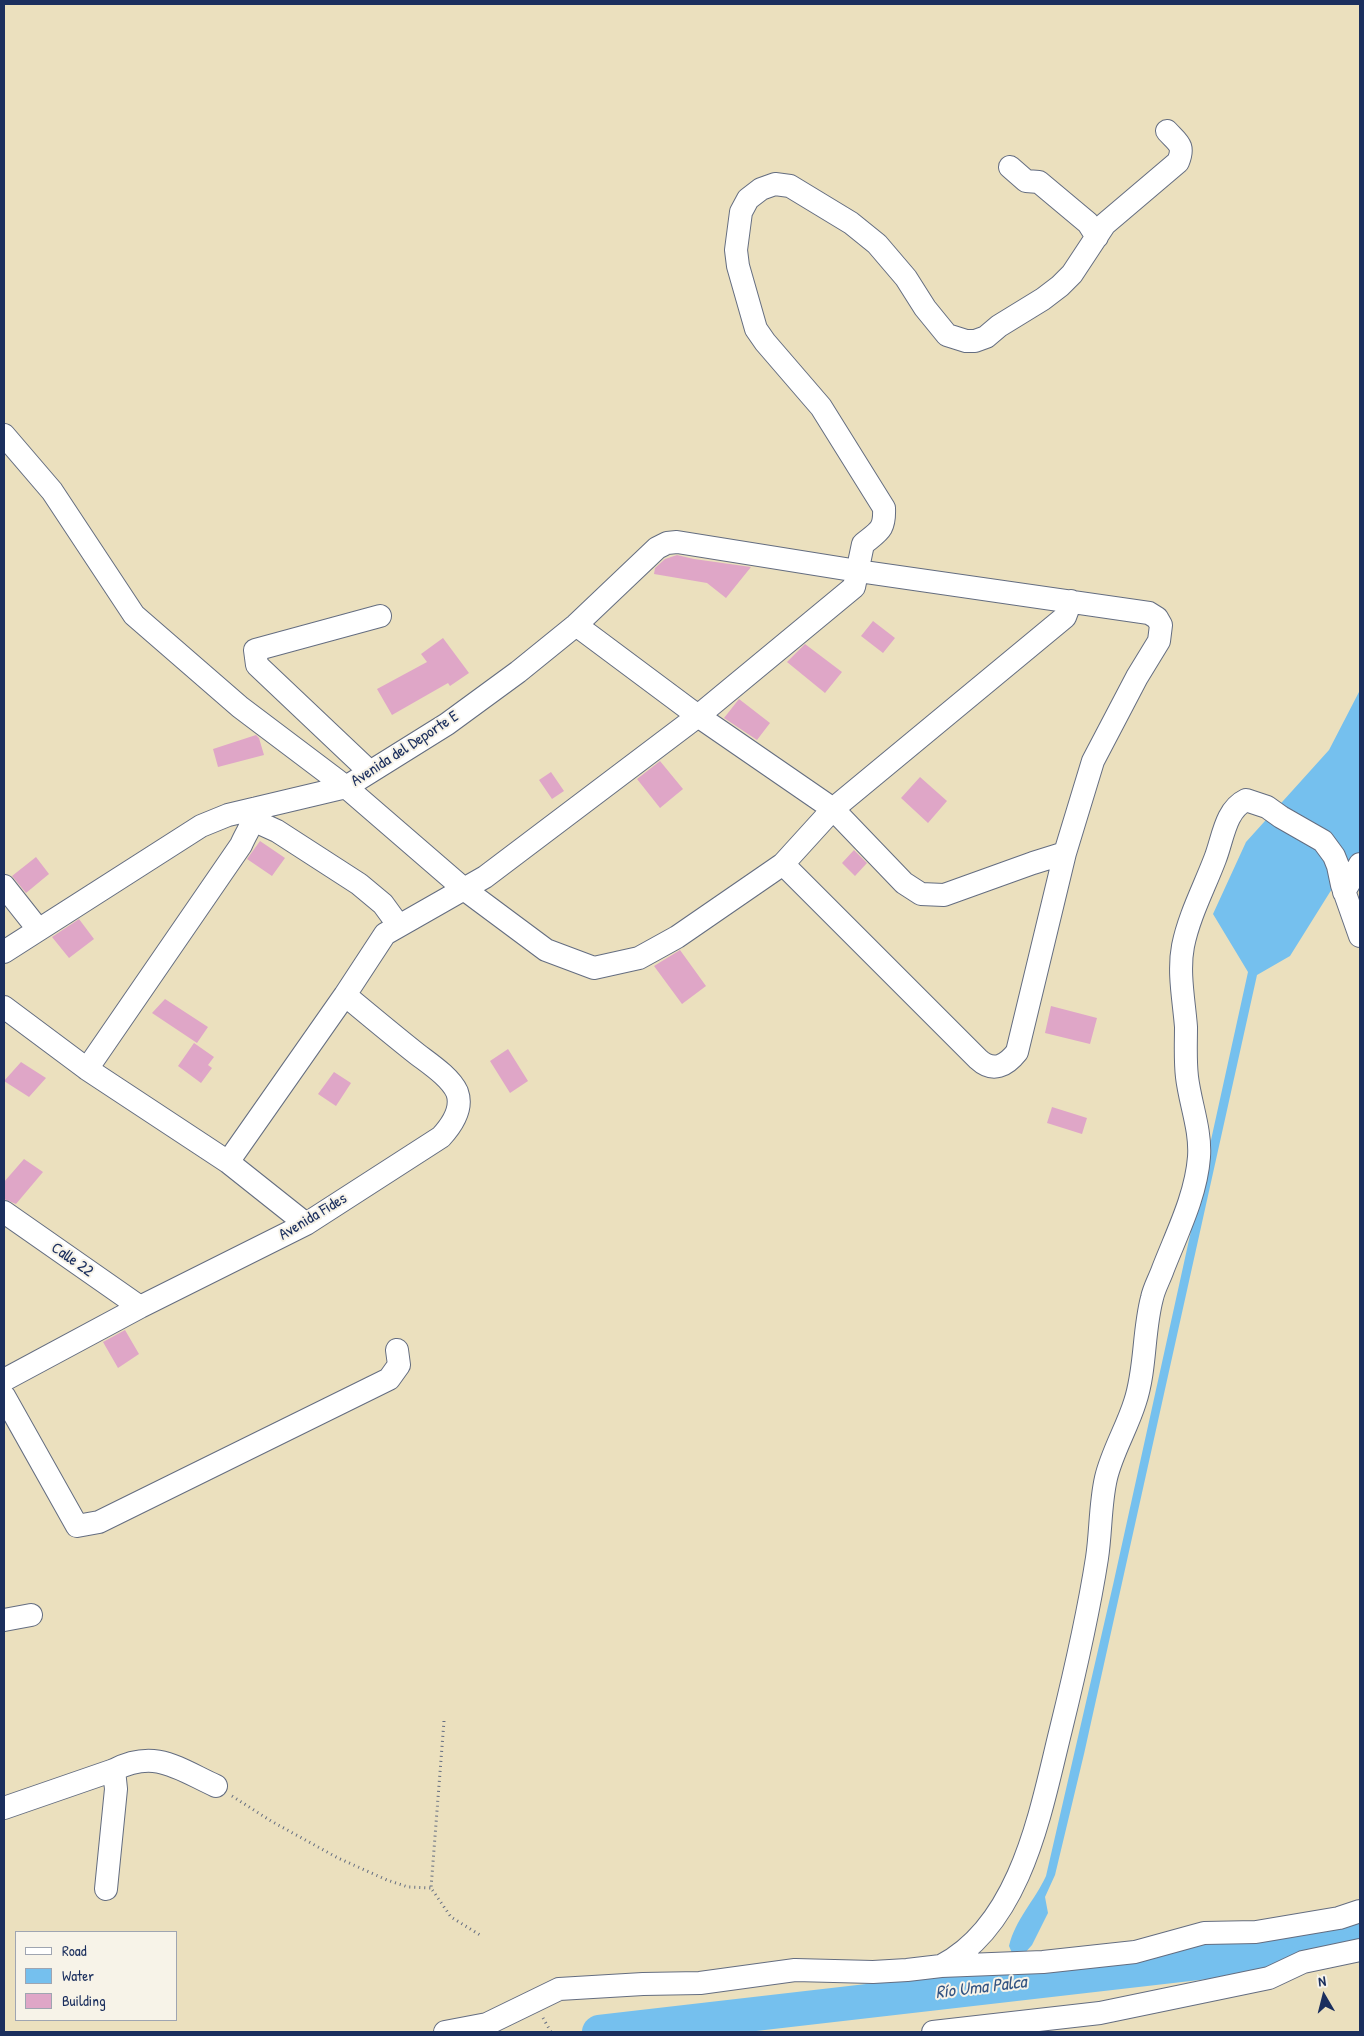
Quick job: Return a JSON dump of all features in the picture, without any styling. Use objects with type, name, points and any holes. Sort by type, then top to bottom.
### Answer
[{"type":"street","points":[[228,1162],[345,995],[385,934],[485,876],[698,716],[854,587],[863,544],[880,531],[885,521],[884,508],[820,407],[765,342],[756,328],[738,266],[736,250],[741,212],[748,199],[768,186],[775,184],[790,186],[850,223],[877,244],[906,278],[925,308],[947,335],[966,341],[975,341],[986,337],[999,326],[1043,299],[1054,290],[1072,274],[1105,224],[1178,162],[1182,153],[1181,147],[1167,131]]},
{"type":"street","points":[[1010,167],[1026,181],[1039,182],[1088,223],[1097,237]]},
{"type":"street","points":[[4,435],[52,491],[134,615],[240,707],[346,787],[464,889],[546,950],[594,968],[639,958],[677,938],[783,864],[833,809],[1065,617],[1071,600]]},
{"type":"street","name":"Avenida del Deporte E","points":[[4,952],[201,826],[228,815],[256,814],[346,787],[446,724],[518,672],[576,625],[657,548],[667,543],[677,542],[858,571]]},
{"type":"street","points":[[783,864],[978,1059],[983,1063],[996,1067],[1008,1063],[1017,1052],[1065,854],[1094,761],[1137,677],[1159,642],[1162,633],[1161,625],[1157,618],[1149,613],[1071,600],[858,571]]},
{"type":"street","points":[[370,772],[257,665],[255,650],[380,616]]},
{"type":"street","points":[[576,625],[698,716],[833,809],[904,882],[921,894],[944,895],[1033,862],[1065,854]]},
{"type":"street","points":[[941,1966],[957,1958],[969,1948],[987,1928],[1001,1906],[1018,1876],[1027,1854],[1045,1796],[1089,1611],[1099,1546],[1106,1478],[1136,1400],[1152,1298],[1190,1199],[1198,1164],[1197,1130],[1190,1103],[1186,1073],[1182,984],[1183,948],[1195,906],[1216,858],[1229,818],[1238,804],[1246,800],[1267,807],[1281,817],[1323,840],[1334,856],[1344,892],[1360,936]]},
{"type":"street","points":[[87,1069],[241,845],[256,814],[272,828],[359,884],[382,904],[399,926]]},
{"type":"street","points":[[1344,892],[1360,864]]},
{"type":"street","points":[[4,886],[38,929]]},
{"type":"street","name":"Avenida Fides","points":[[4,1380],[140,1307],[306,1224],[441,1137],[449,1129],[458,1111],[459,1101],[456,1090],[448,1081],[345,995]]},
{"type":"street","points":[[4,1007],[87,1069],[228,1162],[306,1224]]},
{"type":"street","name":"Calle 22","points":[[4,1212],[140,1307]]},
{"type":"street","points":[[4,1396],[77,1526],[88,1526],[108,1518],[389,1379],[399,1365],[397,1350]]},
{"type":"street","points":[[4,1620],[31,1615]]},
{"type":"street","points":[[4,1808],[114,1770],[128,1763],[142,1760],[157,1760],[216,1786]]},
{"type":"street","points":[[106,1889],[116,1789],[114,1770]]},
{"type":"street","points":[[445,2032],[487,2024],[559,1988],[700,1983],[795,1970],[874,1972],[941,1966],[1043,1962],[1135,1952],[1204,1933],[1256,1932],[1339,1918],[1360,1911]]},
{"type":"street","points":[[933,2032],[1100,2013],[1269,1978],[1303,1962],[1360,1950]]},
{"type":"path","points":[[444,1721],[431,1888],[451,1917],[480,1935]]},
{"type":"path","points":[[216,1786],[271,1821],[338,1858],[386,1880],[408,1887],[431,1888]]},
{"type":"water","points":[[1360,690],[1360,853],[1330,892],[1290,956],[1257,975],[1084,1754],[1055,1875],[1045,1897],[1048,1913],[1032,1945],[1024,1954],[1012,1953],[1009,1946],[1016,1927],[1046,1876],[1113,1585],[1248,972],[1213,914],[1246,842],[1329,750]]},
{"type":"building","points":[[677,555],[751,567],[726,598],[707,583],[654,574],[655,568],[665,559]]},
{"type":"building","points":[[873,621],[895,638],[883,653],[861,636]]},
{"type":"building","points":[[443,638],[469,673],[450,686],[448,683],[392,715],[377,689],[427,662],[421,654]]},
{"type":"building","points":[[805,644],[842,672],[825,693],[787,662]]},
{"type":"building","points":[[739,699],[770,723],[757,740],[724,718]]},
{"type":"building","points":[[256,735],[259,738],[264,755],[218,767],[213,749]]},
{"type":"building","points":[[660,761],[683,789],[660,808],[637,779]]},
{"type":"building","points":[[551,772],[564,791],[552,799],[539,780]]},
{"type":"building","points":[[920,777],[947,801],[928,823],[901,798]]},
{"type":"building","points":[[260,841],[285,858],[272,876],[247,859]]},
{"type":"building","points":[[854,850],[867,863],[855,876],[842,863]]},
{"type":"building","points":[[36,857],[49,874],[26,893],[12,876]]},
{"type":"building","points":[[79,919],[94,939],[69,958],[52,937]]},
{"type":"building","points":[[680,950],[706,986],[682,1004],[654,966]]},
{"type":"building","points":[[165,999],[208,1027],[197,1043],[152,1013]]},
{"type":"building","points":[[1051,1006],[1097,1018],[1090,1044],[1045,1033]]},
{"type":"building","points":[[194,1043],[214,1057],[208,1065],[212,1068],[201,1083],[178,1066]]},
{"type":"building","points":[[508,1049],[528,1081],[510,1093],[490,1061]]},
{"type":"building","points":[[21,1062],[46,1078],[29,1097],[4,1081]]},
{"type":"building","points":[[334,1072],[351,1083],[336,1106],[318,1094]]},
{"type":"building","points":[[1052,1107],[1087,1118],[1082,1134],[1047,1123]]},
{"type":"building","points":[[24,1159],[43,1172],[16,1204],[4,1199],[4,1182]]},
{"type":"building","points":[[125,1330],[139,1354],[118,1368],[103,1342]]},
{"type":"waterway","name":"Río Uma Palca","points":[[599,2032],[1241,1958],[1298,1948],[1360,1931]]},
{"type":"waterway","points":[[988,1988],[988,1978],[1001,1972]]}]
